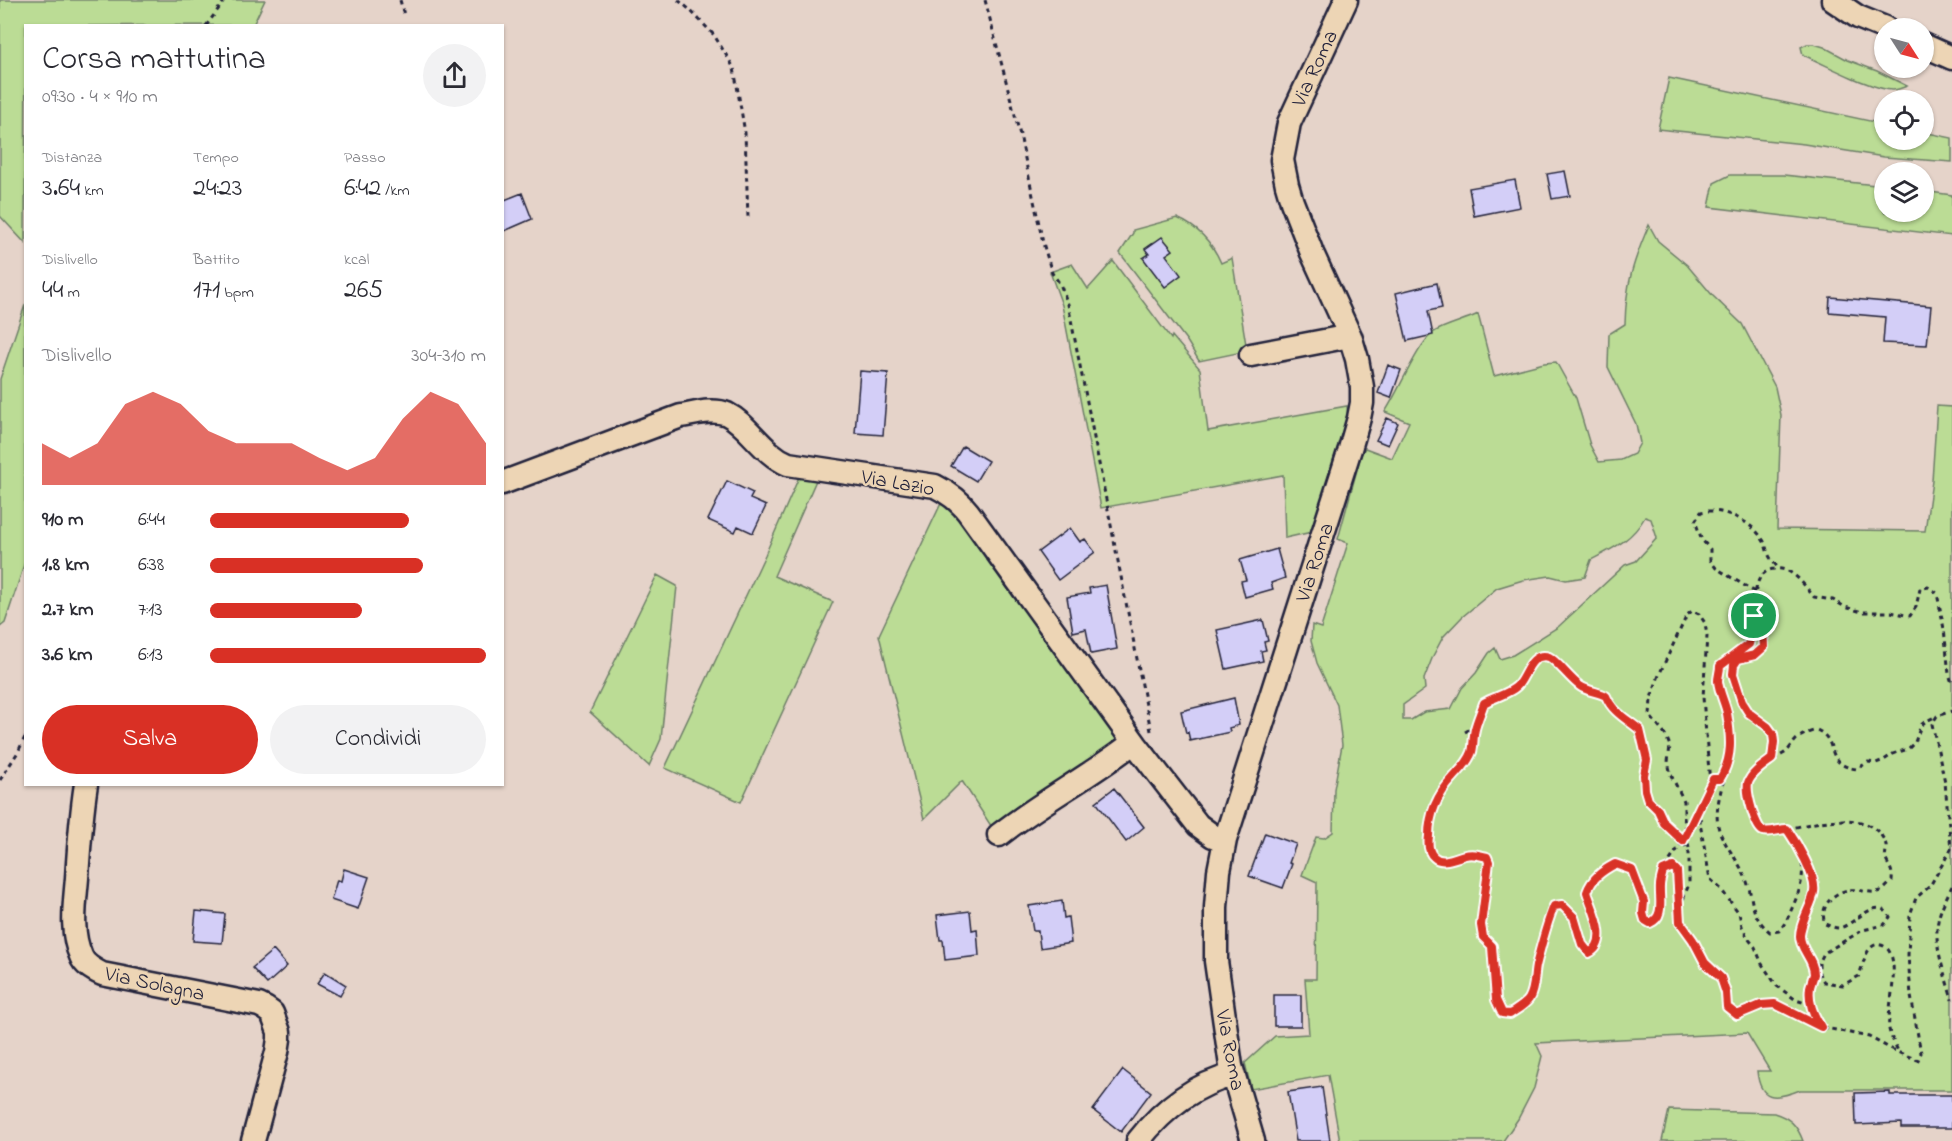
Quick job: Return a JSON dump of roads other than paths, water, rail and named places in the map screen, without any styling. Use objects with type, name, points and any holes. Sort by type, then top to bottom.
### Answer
[{"type":"street","name":"Via Roma","points":[[1254,1141],[1233,1075],[1216,962],[1217,890],[1226,840],[1359,418],[1362,387],[1357,358],[1350,336],[1312,253],[1292,202],[1282,160],[1289,123],[1346,0]]},
{"type":"street","points":[[1833,0],[1874,23]]},
{"type":"street","points":[[1934,50],[1952,58]]},
{"type":"street","points":[[1251,355],[1350,336]]},
{"type":"street","name":"Via Lazio","points":[[504,482],[681,416],[705,412],[725,413],[775,459],[788,464],[935,486],[961,502],[1142,737],[1198,825],[1213,836],[1226,840]]},
{"type":"street","points":[[999,835],[1142,737]]},
{"type":"street","name":"Via Solagna","points":[[86,786],[80,823],[74,918],[80,955],[88,965],[102,974],[259,1005],[272,1014],[279,1032],[277,1052],[253,1141]]},
{"type":"street","points":[[1138,1141],[1162,1113],[1179,1099],[1211,1082],[1233,1075]]}]
